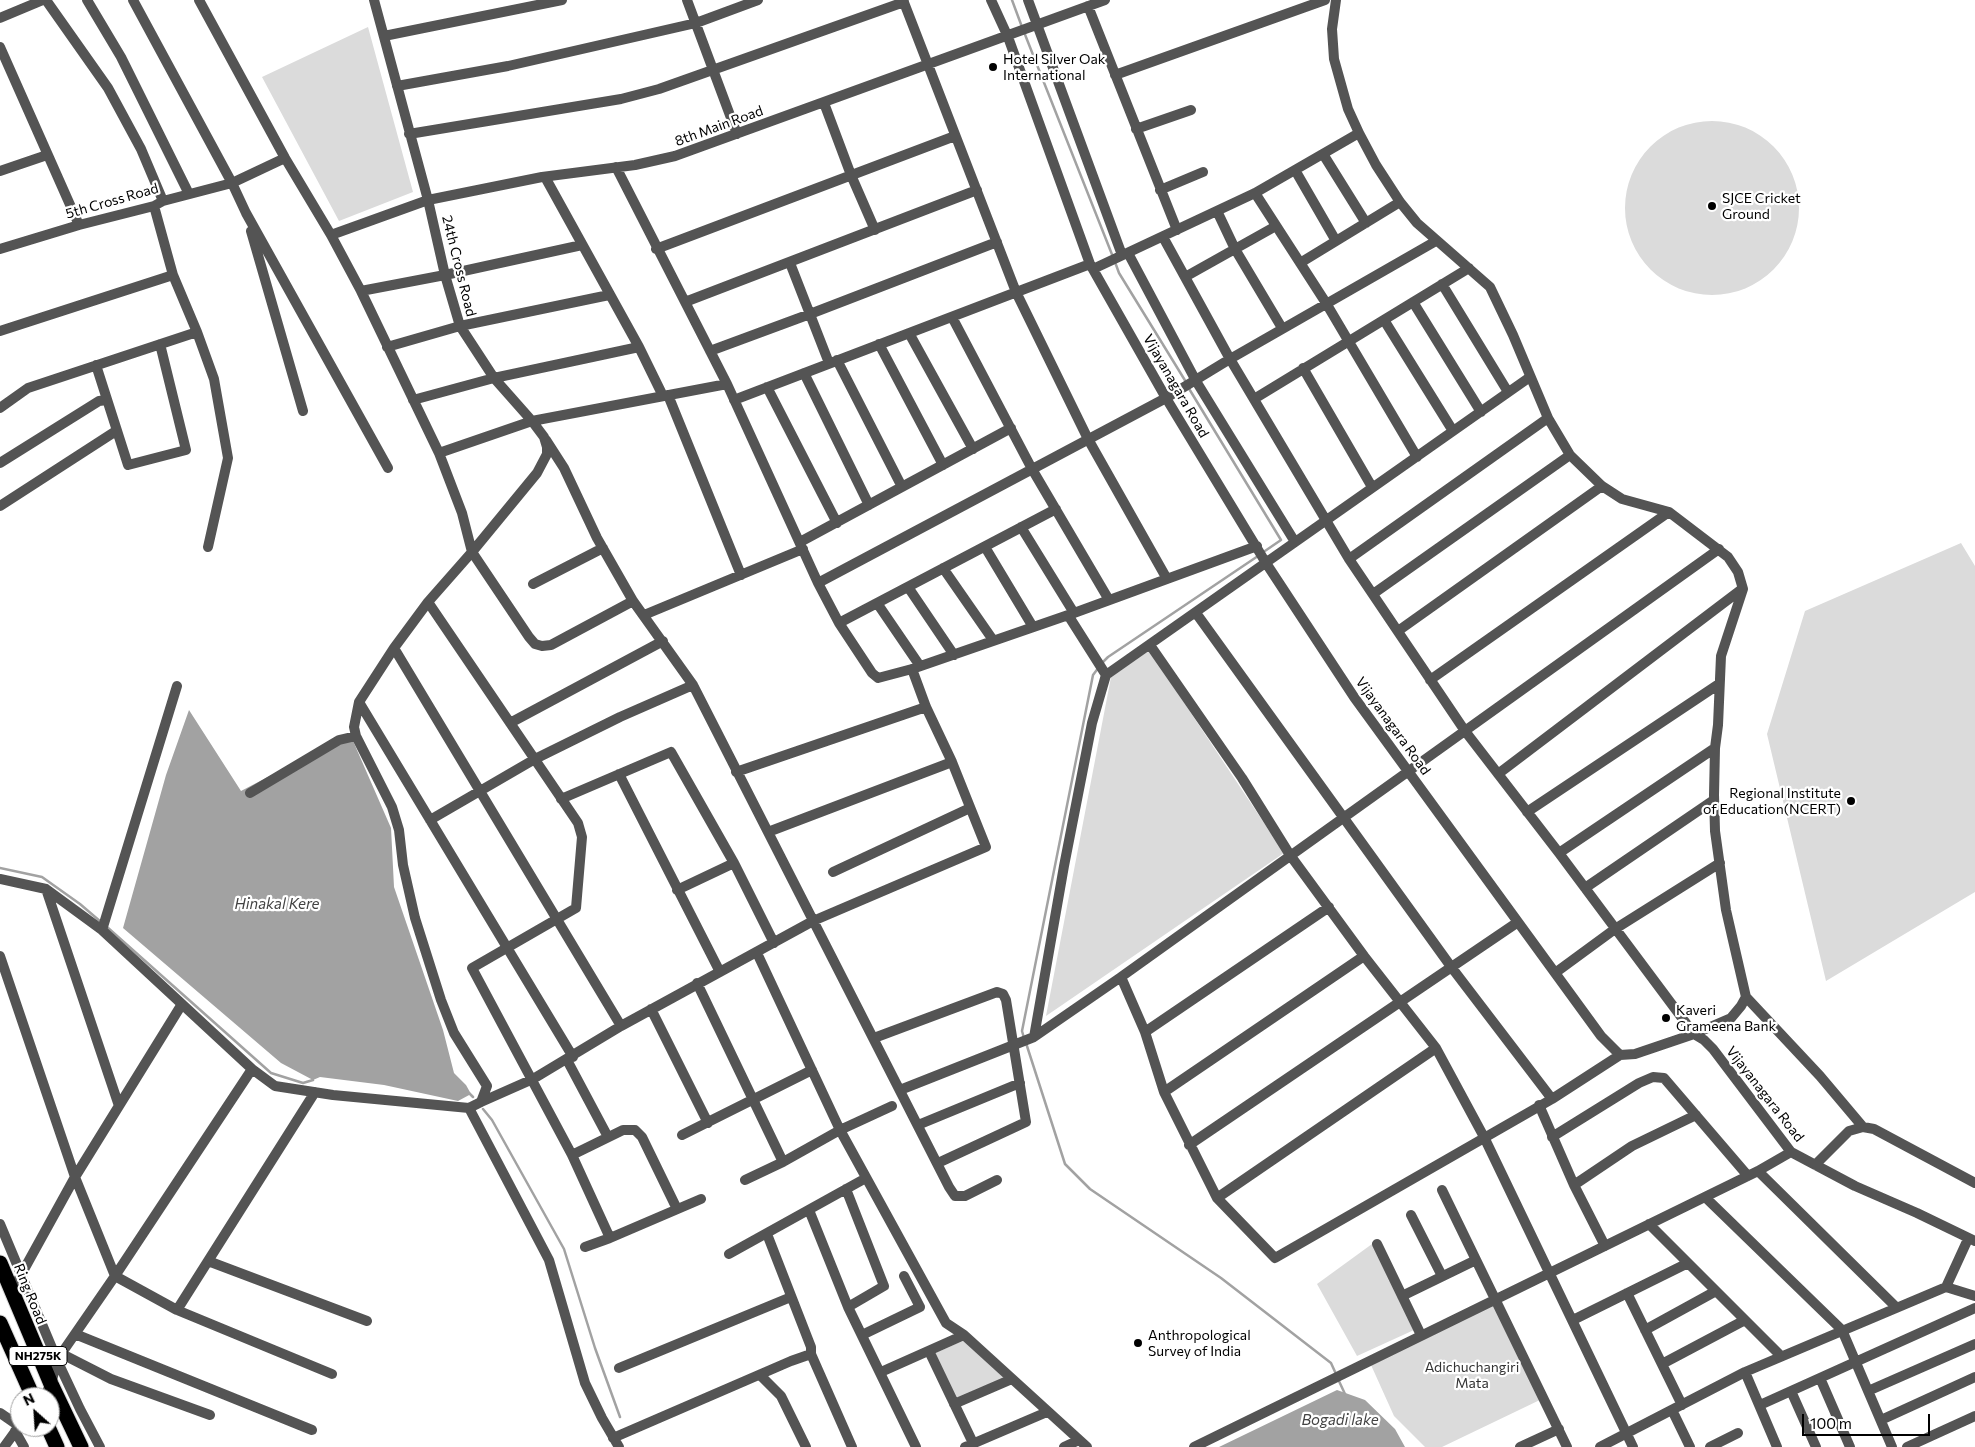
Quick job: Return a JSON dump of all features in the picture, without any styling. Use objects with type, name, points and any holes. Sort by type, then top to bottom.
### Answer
[{"type":"highway","name":"Ring Road","points":[[0,1263],[46,1387]]},
{"type":"highway","name":"NH275K","points":[[0,1323],[29,1387]]},
{"type":"highway","name":"Ring Road","points":[[60,1412],[81,1447]]},
{"type":"street","points":[[0,18],[44,0],[108,88],[141,149],[159,204],[173,275],[214,379],[228,458],[208,547]]},
{"type":"street","points":[[87,0],[121,57],[190,194]]},
{"type":"street","points":[[133,0],[232,183],[246,213],[388,468]]},
{"type":"street","points":[[199,0],[285,158],[331,235],[361,291],[440,453],[462,513],[472,552],[529,637],[535,644],[542,646],[560,640],[633,601]]},
{"type":"street","name":"24th Cross Road","points":[[374,0],[460,326],[494,378],[544,437],[568,474],[604,548],[633,601],[693,685],[949,1187],[955,1196],[965,1196],[997,1180]]},
{"type":"street","points":[[384,36],[562,0]]},
{"type":"street","points":[[687,0],[737,134]]},
{"type":"street","points":[[397,86],[508,66],[696,23],[758,0]]},
{"type":"street","name":"Vijayanagara Road","points":[[991,0],[1008,37],[1091,266],[1166,398],[1266,563],[1354,698],[1554,973],[1601,1036],[1620,1055]]},
{"type":"street","points":[[1028,0],[1125,254],[1196,380],[1295,542]]},
{"type":"street","name":"8th Main Road","points":[[331,235],[428,200],[545,177],[616,168],[675,156],[1008,37],[1105,0]]},
{"type":"street","points":[[1115,76],[1325,0]]},
{"type":"street","points":[[1336,0],[1332,29],[1334,59],[1348,109],[1359,133],[1400,202],[1417,222],[1436,241],[1490,287],[1514,335],[1548,418],[1570,455],[1602,486],[1622,499],[1669,512],[1719,549],[1728,557],[1738,572],[1743,588],[1721,656],[1718,725],[1714,748],[1715,831],[1726,910],[1746,996],[1820,1076],[1863,1127]]},
{"type":"street","points":[[409,134],[621,99],[660,89],[904,1],[1016,292],[1088,439],[1167,578]]},
{"type":"street","points":[[1088,6],[1177,230]]},
{"type":"street","points":[[0,47],[78,225]]},
{"type":"street","points":[[824,103],[851,175],[875,230]]},
{"type":"street","points":[[1136,129],[1191,110]]},
{"type":"street","points":[[734,400],[1016,292],[1125,254],[1255,193],[1359,133]]},
{"type":"street","points":[[656,249],[956,136]]},
{"type":"street","points":[[1323,154],[1366,223]]},
{"type":"street","points":[[0,171],[47,155]]},
{"type":"street","name":"5th Cross Road","points":[[0,249],[78,225],[232,183],[285,158]]},
{"type":"street","points":[[616,168],[727,384],[818,583],[839,623],[872,673],[878,678],[954,655],[1256,546]]},
{"type":"street","points":[[1295,170],[1336,241]]},
{"type":"street","points":[[1160,190],[1203,172]]},
{"type":"street","points":[[545,177],[666,395],[741,574]]},
{"type":"street","points":[[685,302],[977,190]]},
{"type":"street","points":[[1255,193],[1326,303],[1417,457]]},
{"type":"street","points":[[1300,263],[1400,202]]},
{"type":"street","points":[[1217,211],[1235,249],[1282,328]]},
{"type":"street","points":[[246,213],[303,411]]},
{"type":"street","points":[[1184,277],[1276,226]]},
{"type":"street","name":"Vijayanagara Road","points":[[1163,237],[1230,359],[1349,559],[1465,731],[1694,1034],[1713,1049],[1791,1152],[1854,1186],[1917,1213],[1972,1240]]},
{"type":"street","points":[[818,583],[1166,398],[1282,328],[1436,241]]},
{"type":"street","points":[[710,350],[810,314],[997,242]]},
{"type":"street","points":[[361,291],[582,245]]},
{"type":"street","points":[[790,263],[810,314],[833,362],[902,487]]},
{"type":"street","points":[[1254,398],[1469,268]]},
{"type":"street","points":[[0,331],[173,275]]},
{"type":"street","points":[[1442,284],[1508,392]]},
{"type":"street","points":[[387,347],[460,326],[609,295]]},
{"type":"street","points":[[1413,302],[1481,412]]},
{"type":"street","points":[[952,317],[1032,469],[1109,600]]},
{"type":"street","points":[[1384,320],[1454,431]]},
{"type":"street","points":[[0,408],[28,388],[197,332]]},
{"type":"street","points":[[909,333],[973,449]]},
{"type":"street","points":[[96,366],[128,465],[186,450],[160,344]]},
{"type":"street","points":[[879,344],[943,465]]},
{"type":"street","points":[[413,400],[494,378],[638,347]]},
{"type":"street","points":[[1303,368],[1372,487]]},
{"type":"street","points":[[804,373],[869,505]]},
{"type":"street","points":[[1031,1038],[1092,723],[1106,675],[1530,377]]},
{"type":"street","points":[[440,453],[532,421],[727,384]]},
{"type":"street","points":[[767,386],[837,523]]},
{"type":"street","points":[[0,463],[99,401],[107,400]]},
{"type":"street","points":[[1349,559],[1548,418]]},
{"type":"street","points":[[644,615],[801,546],[869,505],[1011,428]]},
{"type":"street","points":[[0,506],[116,431]]},
{"type":"street","points":[[481,1102],[487,1086],[454,1033],[441,1000],[415,918],[403,865],[399,830],[392,807],[356,736],[354,727],[359,702],[394,648],[428,602],[472,552],[542,464],[546,454],[544,437]]},
{"type":"street","points":[[1373,594],[1570,455]]},
{"type":"street","points":[[1398,631],[1602,486]]},
{"type":"street","points":[[839,623],[1056,509]]},
{"type":"street","points":[[1430,680],[1669,512]]},
{"type":"street","points":[[1022,527],[1106,675]]},
{"type":"street","points":[[985,547],[1033,627]]},
{"type":"street","points":[[533,584],[604,548]]},
{"type":"street","points":[[900,1090],[1031,1038],[1121,977],[1719,549]]},
{"type":"street","points":[[943,568],[993,640]]},
{"type":"street","points":[[908,587],[954,655]]},
{"type":"street","points":[[1498,774],[1743,588]]},
{"type":"street","points":[[428,602],[578,823],[582,837],[576,908],[472,968],[572,1155],[610,1238]]},
{"type":"street","points":[[0,879],[46,889],[102,930],[252,1069],[275,1086],[469,1108],[533,1079],[697,983],[774,944],[813,921],[986,847],[952,762],[926,707],[916,668],[877,603]]},
{"type":"street","points":[[1196,613],[1452,968],[1552,1098]]},
{"type":"street","points":[[510,723],[663,641]]},
{"type":"street","points":[[1150,645],[1242,778],[1290,855],[1364,956],[1436,1048],[1484,1137],[1633,1447]]},
{"type":"street","points":[[394,648],[621,1026]]},
{"type":"street","points":[[1527,812],[1719,684]]},
{"type":"street","points":[[430,820],[534,760],[620,717],[693,685]]},
{"type":"street","points":[[102,930],[177,686]]},
{"type":"street","points":[[359,702],[508,948],[570,1058],[608,1137]]},
{"type":"street","points":[[736,772],[926,707]]},
{"type":"street","points":[[250,793],[339,740],[356,736]]},
{"type":"street","points":[[1559,853],[1714,748]]},
{"type":"street","points":[[561,799],[671,752],[734,863],[774,944]]},
{"type":"street","points":[[768,832],[952,762]]},
{"type":"street","points":[[619,774],[720,972]]},
{"type":"street","points":[[1585,888],[1714,800]]},
{"type":"street","points":[[833,872],[970,808]]},
{"type":"street","points":[[1554,973],[1615,928],[1720,862]]},
{"type":"street","points":[[677,890],[734,863]]},
{"type":"street","points":[[46,889],[119,1106]]},
{"type":"street","points":[[1145,1032],[1329,907]]},
{"type":"street","points":[[1189,1145],[1518,922]]},
{"type":"street","points":[[757,953],[840,1130],[946,1323],[964,1335],[1083,1443]]},
{"type":"street","points":[[0,956],[75,1177],[115,1276],[177,1310],[332,1374]]},
{"type":"street","points":[[1164,1092],[1364,956]]},
{"type":"street","points":[[1121,977],[1145,1032],[1164,1092],[1217,1198],[1275,1258],[1539,1106],[1620,1055],[1635,1054],[1694,1034],[1731,1018],[1741,1006],[1746,996]]},
{"type":"street","points":[[697,983],[783,1162]]},
{"type":"street","points":[[874,1038],[997,992],[1003,994],[1016,1045],[1026,1122],[938,1164]]},
{"type":"street","points":[[11,1293],[75,1177],[182,1004]]},
{"type":"street","points":[[651,1009],[708,1123]]},
{"type":"street","points":[[1217,1198],[1436,1048]]},
{"type":"street","points":[[48,1387],[60,1357],[252,1069]]},
{"type":"street","points":[[682,1135],[812,1070]]},
{"type":"street","points":[[1552,1137],[1612,1098],[1653,1077],[1664,1078],[1748,1176]]},
{"type":"street","points":[[918,1125],[1020,1083]]},
{"type":"street","points":[[177,1310],[315,1092]]},
{"type":"street","points":[[745,1180],[783,1162],[840,1130],[892,1106]]},
{"type":"street","points":[[1539,1106],[1574,1185],[1604,1246]]},
{"type":"street","points":[[469,1108],[549,1260],[585,1383],[616,1443],[760,1375],[811,1354]]},
{"type":"street","points":[[1574,1185],[1632,1146],[1696,1115]]},
{"type":"street","points":[[1815,1165],[1849,1132],[1863,1127],[1874,1129],[1975,1183]]},
{"type":"street","points":[[572,1155],[623,1130],[635,1130],[642,1138],[677,1209]]},
{"type":"street","points":[[1194,1447],[1748,1176],[1791,1152]]},
{"type":"street","points":[[1758,1171],[1896,1307]]},
{"type":"street","points":[[729,1254],[866,1178]]},
{"type":"street","points":[[846,1189],[884,1286],[848,1307]]},
{"type":"street","points":[[1442,1190],[1568,1447]]},
{"type":"street","points":[[1705,1197],[1842,1330],[1892,1447]]},
{"type":"street","points":[[585,1247],[702,1198]]},
{"type":"street","points":[[809,1210],[848,1307],[916,1447]]},
{"type":"street","points":[[1411,1215],[1442,1276]]},
{"type":"street","points":[[0,1224],[20,1276],[60,1357],[80,1409],[100,1447]]},
{"type":"street","points":[[1649,1224],[1781,1356]]},
{"type":"street","points":[[767,1234],[811,1354],[852,1447]]},
{"type":"street","points":[[1600,1447],[1745,1372],[1946,1286],[1972,1240]]},
{"type":"street","points":[[1377,1244],[1421,1336]]},
{"type":"street","points":[[1402,1296],[1476,1260]]},
{"type":"street","points":[[208,1261],[367,1321]]},
{"type":"street","points":[[1573,1320],[1688,1263]]},
{"type":"street","points":[[862,1334],[920,1308],[904,1276]]},
{"type":"street","points":[[1946,1286],[1975,1296]]},
{"type":"street","points":[[1645,1330],[1716,1291]]},
{"type":"street","points":[[1627,1293],[1682,1404]]},
{"type":"street","points":[[619,1368],[791,1297]]},
{"type":"street","points":[[1760,1405],[1975,1308]]},
{"type":"street","points":[[1662,1364],[1745,1320]]},
{"type":"street","points":[[75,1334],[312,1430]]},
{"type":"street","points":[[881,1372],[964,1335]]},
{"type":"street","points":[[0,1336],[23,1387]]},
{"type":"street","points":[[1868,1391],[1975,1344]]},
{"type":"street","points":[[929,1351],[954,1404],[969,1445],[1047,1412]]},
{"type":"street","points":[[60,1357],[112,1379],[210,1415]]},
{"type":"street","points":[[1745,1372],[1777,1447]]},
{"type":"street","points":[[760,1375],[781,1396],[806,1447]]},
{"type":"street","points":[[1880,1420],[1975,1377]]},
{"type":"street","points":[[1820,1378],[1850,1447]]},
{"type":"street","points":[[954,1404],[1012,1379]]},
{"type":"street","points":[[1791,1391],[1816,1447]]},
{"type":"street","points":[[1672,1410],[1690,1447]]},
{"type":"street","points":[[0,1413],[10,1421]]},
{"type":"street","points":[[1907,1447],[1975,1416]]},
{"type":"street","points":[[1520,1447],[1559,1429]]},
{"type":"street","points":[[1710,1447],[1738,1433]]},
{"type":"street","points":[[1064,1447],[1083,1443]]},
{"type":"green space","points":[[368,27],[413,192],[339,221],[262,77]]},
{"type":"green space","name":"SJCE Cricket Ground","points":[[1721,121],[1745,127],[1760,135],[1774,146],[1785,160],[1793,175],[1798,191],[1798,225],[1793,241],[1785,256],[1774,270],[1760,281],[1745,289],[1729,294],[1703,295],[1679,289],[1664,281],[1650,270],[1639,256],[1631,241],[1626,225],[1625,199],[1631,175],[1639,160],[1650,146],[1664,135],[1679,127],[1695,122]]},
{"type":"green space","points":[[1961,543],[1975,566],[1975,892],[1826,981],[1767,734],[1805,611]]},
{"type":"green space","points":[[1149,650],[1284,853],[1046,1016],[1111,677]]},
{"type":"green space","points":[[1372,1244],[1414,1330],[1357,1356],[1317,1284]]},
{"type":"green space","name":"Adichuchangiri Mata","points":[[1491,1302],[1544,1398],[1442,1447],[1425,1447],[1394,1416],[1371,1365]]},
{"type":"green space","points":[[965,1340],[1007,1377],[956,1400],[933,1354]]},
{"type":"water","name":"Hinakal Kere","points":[[189,710],[241,791],[350,734],[391,828],[394,887],[443,1030],[454,1073],[466,1085],[471,1094],[458,1101],[384,1085],[320,1077],[313,1080],[281,1063],[123,928],[166,775]]},
{"type":"water","name":"Bogadi lake","points":[[1337,1390],[1365,1400],[1395,1429],[1405,1447],[1219,1447]]},
{"type":"waterway","points":[[1012,0],[1022,27]]},
{"type":"waterway","points":[[1024,32],[1113,257]]},
{"type":"waterway","points":[[1115,262],[1119,273],[1186,382]]},
{"type":"waterway","points":[[1188,387],[1281,540],[1262,553]]},
{"type":"waterway","points":[[1102,663],[1108,657],[1258,556]]},
{"type":"waterway","points":[[1024,1038],[1022,1031],[1093,675],[1099,667]]},
{"type":"waterway","points":[[0,868],[42,877],[80,904],[101,922]]},
{"type":"waterway","points":[[107,927],[271,1073],[303,1083],[313,1080]]},
{"type":"waterway","points":[[1026,1043],[1065,1164],[1090,1189],[1221,1278],[1331,1363],[1336,1374]]},
{"type":"waterway","points":[[469,1093],[473,1097]]},
{"type":"waterway","points":[[483,1109],[492,1120],[564,1249],[595,1348],[620,1417]]},
{"type":"waterway","points":[[1338,1379],[1345,1394]]},
{"type":"place","name":"Hotel Silver Oak International","points":[[993,67]]},
{"type":"place","name":"SJCE Cricket Ground","points":[[1712,206]]},
{"type":"place","name":"Regional Institute of Education(NCERT)","points":[[1851,801]]},
{"type":"place","name":"Kaveri Grameena Bank","points":[[1666,1018]]},
{"type":"place","name":"Anthropological Survey of India","points":[[1138,1343]]}]
